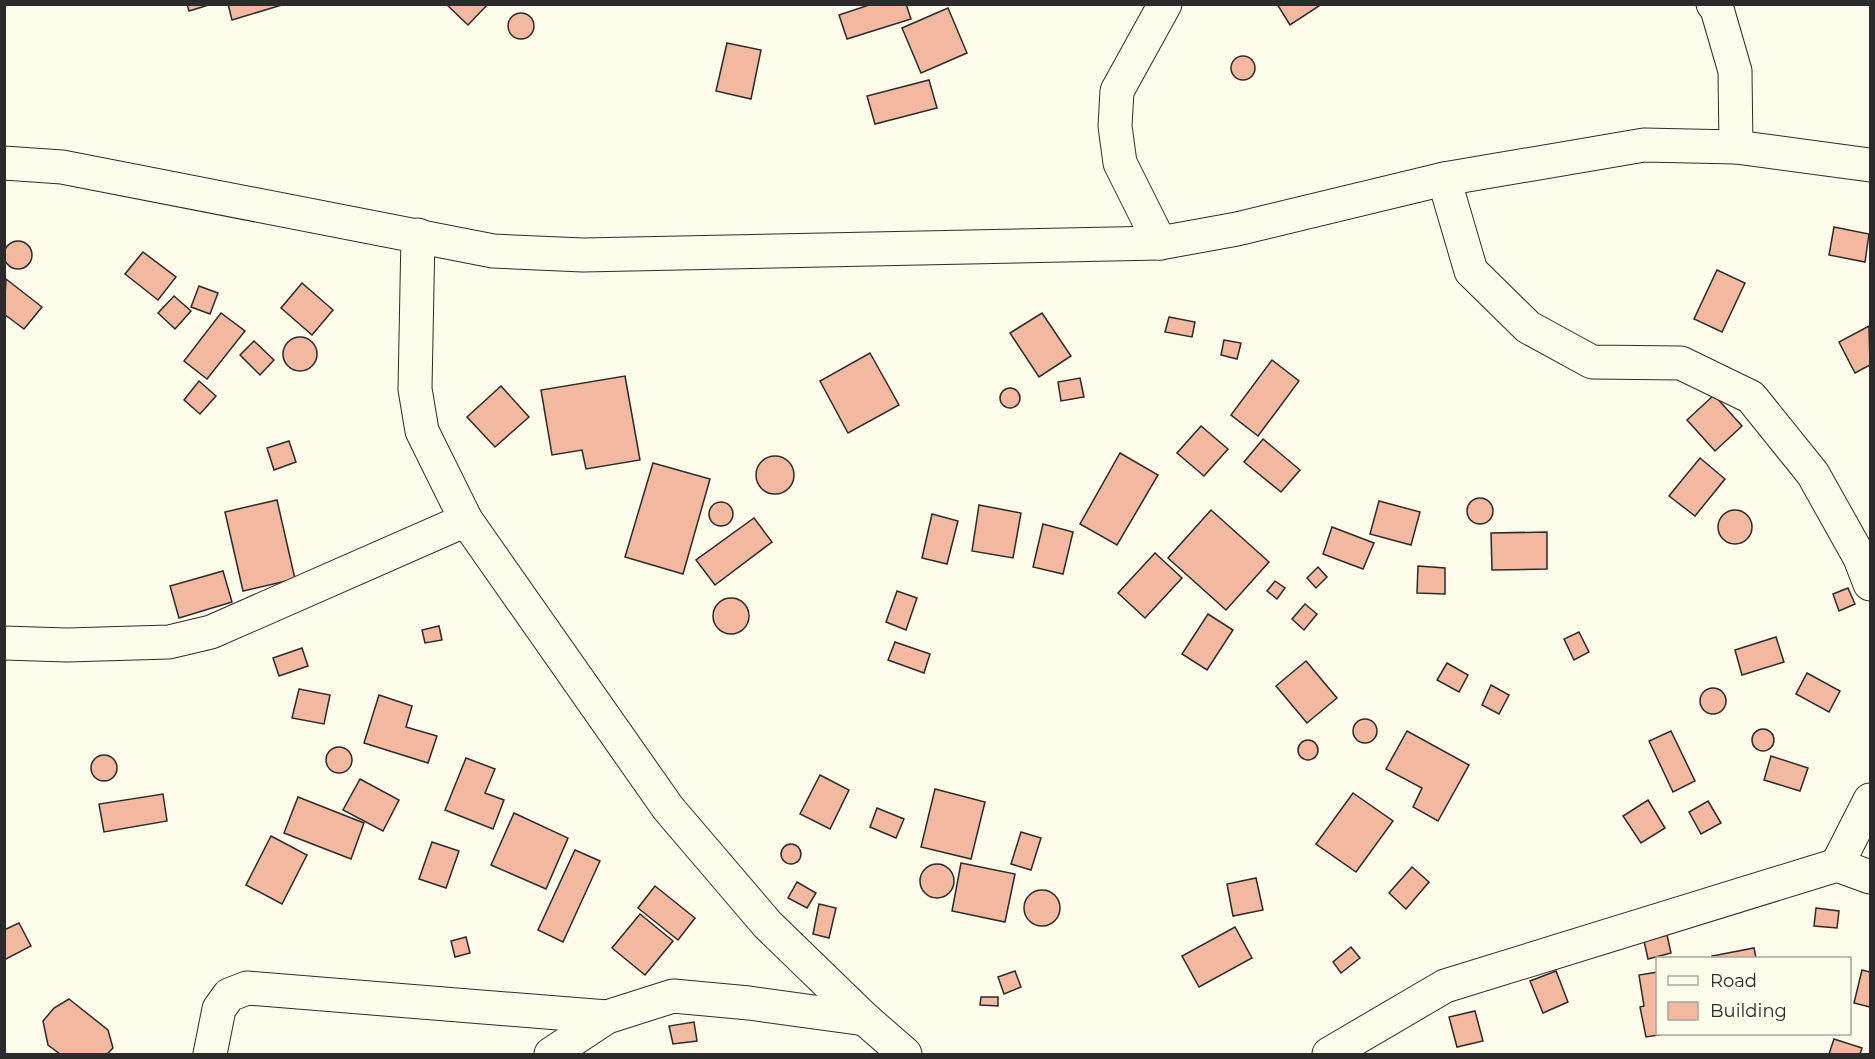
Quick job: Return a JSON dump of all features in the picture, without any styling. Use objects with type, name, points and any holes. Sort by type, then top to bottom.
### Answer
[{"type":"street","points":[[1160,243],[1120,163],[1114,126],[1118,90],[1164,4]]},
{"type":"street","points":[[1713,4],[1717,9],[1735,71],[1736,147]]},
{"type":"street","points":[[4,163],[62,166],[493,251],[583,255],[1160,243],[1237,229],[1444,179],[1644,145],[1736,147],[1870,165]]},
{"type":"street","points":[[1444,179],[1471,271],[1528,327],[1592,362],[1681,363],[1750,397],[1814,474],[1860,558],[1870,584]]},
{"type":"street","points":[[418,235],[415,388],[422,431],[466,520],[668,808],[767,924],[865,1019],[905,1054]]},
{"type":"street","points":[[4,643],[67,645],[169,642],[212,632],[466,520]]},
{"type":"street","points":[[1837,865],[1870,800]]},
{"type":"street","points":[[1329,1054],[1445,986],[1837,865],[1870,877]]},
{"type":"street","points":[[210,1054],[219,1009],[229,995],[248,988],[607,1017]]},
{"type":"street","points":[[551,1054],[607,1017],[673,996],[749,1003],[865,1019]]},
{"type":"building","points":[[187,4],[212,4],[189,11]]},
{"type":"building","points":[[228,4],[285,4],[232,20]]},
{"type":"building","points":[[446,4],[488,4],[468,25]]},
{"type":"building","points":[[872,4],[906,4],[911,19],[847,39],[839,15]]},
{"type":"building","points":[[1277,4],[1322,4],[1290,25]]},
{"type":"building","points":[[948,8],[967,53],[921,73],[902,28]]},
{"type":"building","points":[[521,13],[530,17],[534,26],[530,35],[521,39],[512,35],[508,26],[512,17]]},
{"type":"building","points":[[727,43],[761,50],[751,99],[716,91]]},
{"type":"building","points":[[1243,56],[1252,59],[1255,68],[1252,77],[1243,80],[1234,77],[1231,68],[1234,59]]},
{"type":"building","points":[[929,80],[937,108],[875,124],[867,96]]},
{"type":"building","points":[[1834,227],[1869,234],[1865,262],[1829,255]]},
{"type":"building","points":[[18,241],[28,245],[32,255],[28,265],[18,269],[8,265],[4,255],[8,245]]},
{"type":"building","points":[[143,252],[176,277],[158,300],[125,274]]},
{"type":"building","points":[[1717,270],[1745,283],[1722,332],[1694,319]]},
{"type":"building","points":[[6,279],[42,307],[24,329],[4,314]]},
{"type":"building","points":[[302,283],[333,310],[312,335],[281,308]]},
{"type":"building","points":[[199,286],[218,293],[210,314],[191,307]]},
{"type":"building","points":[[174,296],[191,311],[175,329],[158,313]]},
{"type":"building","points":[[221,313],[245,331],[207,379],[184,361]]},
{"type":"building","points":[[1042,313],[1071,356],[1039,377],[1010,333]]},
{"type":"building","points":[[1169,317],[1195,322],[1192,337],[1165,332]]},
{"type":"building","points":[[1869,326],[1870,365],[1855,373],[1839,342]]},
{"type":"building","points":[[300,337],[312,342],[317,354],[312,366],[300,371],[288,366],[283,354],[288,342]]},
{"type":"building","points":[[1224,340],[1241,343],[1237,359],[1221,355]]},
{"type":"building","points":[[254,341],[274,360],[260,375],[240,355]]},
{"type":"building","points":[[870,353],[899,405],[848,433],[820,381]]},
{"type":"building","points":[[1272,360],[1299,381],[1258,436],[1231,415]]},
{"type":"building","points":[[625,376],[640,460],[586,469],[582,450],[552,455],[541,390]]},
{"type":"building","points":[[1080,378],[1084,397],[1061,401],[1058,382]]},
{"type":"building","points":[[199,381],[216,396],[200,414],[184,400]]},
{"type":"building","points":[[501,386],[529,417],[495,447],[467,417]]},
{"type":"building","points":[[1010,388],[1017,391],[1020,398],[1017,405],[1010,408],[1003,405],[1000,398],[1003,391]]},
{"type":"building","points":[[1714,395],[1742,426],[1715,451],[1687,420]]},
{"type":"building","points":[[1201,426],[1228,449],[1204,476],[1177,453]]},
{"type":"building","points":[[1263,439],[1300,470],[1281,492],[1244,462]]},
{"type":"building","points":[[289,441],[296,462],[274,470],[267,448]]},
{"type":"building","points":[[1120,453],[1158,475],[1117,545],[1080,524]]},
{"type":"building","points":[[775,456],[789,461],[794,475],[789,489],[775,494],[761,489],[756,475],[761,461]]},
{"type":"building","points":[[1700,458],[1725,479],[1695,516],[1669,496]]},
{"type":"building","points":[[653,463],[710,479],[683,574],[625,557]]},
{"type":"building","points":[[1480,498],[1489,502],[1493,511],[1489,520],[1480,524],[1471,520],[1467,511],[1471,502]]},
{"type":"building","points":[[277,500],[295,579],[243,591],[225,512]]},
{"type":"building","points":[[1379,501],[1420,512],[1411,545],[1370,534]]},
{"type":"building","points":[[721,502],[726,503],[732,509],[732,519],[726,525],[721,526],[716,525],[710,519],[709,514],[710,509],[716,503]]},
{"type":"building","points":[[979,505],[1021,513],[1013,558],[972,551]]},
{"type":"building","points":[[1211,510],[1269,562],[1226,610],[1168,558]]},
{"type":"building","points":[[1735,510],[1747,515],[1752,527],[1747,539],[1735,544],[1723,539],[1718,527],[1723,515]]},
{"type":"building","points":[[932,514],[958,521],[947,564],[922,558]]},
{"type":"building","points":[[754,518],[772,542],[715,585],[696,560]]},
{"type":"building","points":[[1043,524],[1073,532],[1063,574],[1033,567]]},
{"type":"building","points":[[1332,527],[1374,543],[1363,569],[1323,554]]},
{"type":"building","points":[[1547,532],[1547,569],[1492,570],[1491,533]]},
{"type":"building","points":[[1155,553],[1182,578],[1145,618],[1118,593]]},
{"type":"building","points":[[1418,566],[1445,568],[1445,594],[1417,593]]},
{"type":"building","points":[[1318,567],[1327,577],[1316,588],[1307,578]]},
{"type":"building","points":[[223,571],[232,602],[179,618],[170,586]]},
{"type":"building","points":[[1275,581],[1285,588],[1277,599],[1267,591]]},
{"type":"building","points":[[1848,588],[1855,604],[1839,611],[1833,594]]},
{"type":"building","points":[[897,591],[917,598],[906,630],[886,622]]},
{"type":"building","points":[[731,598],[744,603],[749,616],[744,629],[731,634],[718,629],[713,616],[718,603]]},
{"type":"building","points":[[1305,604],[1317,614],[1304,630],[1292,619]]},
{"type":"building","points":[[1208,614],[1233,630],[1207,670],[1182,654]]},
{"type":"building","points":[[439,626],[442,640],[425,643],[422,630]]},
{"type":"building","points":[[1579,632],[1589,652],[1574,660],[1564,639]]},
{"type":"building","points":[[1776,637],[1784,662],[1742,675],[1735,650]]},
{"type":"building","points":[[895,642],[930,654],[924,673],[888,660]]},
{"type":"building","points":[[302,648],[308,666],[279,676],[273,658]]},
{"type":"building","points":[[1306,661],[1337,698],[1307,723],[1276,686]]},
{"type":"building","points":[[1447,663],[1468,675],[1459,692],[1437,680]]},
{"type":"building","points":[[1807,673],[1840,691],[1829,712],[1796,694]]},
{"type":"building","points":[[1491,685],[1509,695],[1499,714],[1482,705]]},
{"type":"building","points":[[1713,688],[1722,692],[1726,701],[1722,710],[1713,714],[1704,710],[1700,701],[1704,692]]},
{"type":"building","points":[[299,689],[330,695],[324,724],[292,718]]},
{"type":"building","points":[[379,695],[412,706],[406,727],[437,736],[428,763],[364,743]]},
{"type":"building","points":[[1365,719],[1373,723],[1377,731],[1373,739],[1365,743],[1357,739],[1353,731],[1357,723]]},
{"type":"building","points":[[1763,729],[1771,732],[1774,740],[1771,748],[1763,751],[1755,748],[1752,740],[1755,732]]},
{"type":"building","points":[[1407,731],[1469,765],[1438,821],[1413,807],[1422,788],[1386,769]]},
{"type":"building","points":[[1671,731],[1695,781],[1673,792],[1649,741]]},
{"type":"building","points":[[1308,740],[1315,743],[1318,750],[1315,757],[1308,760],[1301,757],[1298,750],[1301,743]]},
{"type":"building","points":[[339,747],[348,751],[352,760],[348,769],[339,773],[330,769],[326,760],[330,751]]},
{"type":"building","points":[[104,755],[113,759],[117,768],[113,777],[104,781],[95,777],[91,768],[95,759]]},
{"type":"building","points":[[1771,756],[1808,768],[1800,791],[1764,780]]},
{"type":"building","points":[[466,758],[495,769],[485,793],[504,800],[493,829],[445,810]]},
{"type":"building","points":[[820,775],[849,790],[830,829],[800,814]]},
{"type":"building","points":[[360,779],[399,800],[383,831],[343,810]]},
{"type":"building","points":[[935,789],[985,802],[971,859],[921,847]]},
{"type":"building","points":[[1353,793],[1393,821],[1356,872],[1316,844]]},
{"type":"building","points":[[163,794],[167,821],[104,832],[99,804]]},
{"type":"building","points":[[298,797],[364,823],[351,859],[284,833]]},
{"type":"building","points":[[1648,800],[1665,828],[1641,843],[1623,816]]},
{"type":"building","points":[[1708,801],[1721,823],[1701,834],[1689,812]]},
{"type":"building","points":[[877,808],[904,819],[896,838],[870,827]]},
{"type":"building","points":[[514,813],[568,838],[546,889],[491,865]]},
{"type":"building","points":[[1021,832],[1041,838],[1031,870],[1011,864]]},
{"type":"building","points":[[271,836],[307,855],[282,904],[246,885]]},
{"type":"building","points":[[432,842],[459,851],[446,888],[419,879]]},
{"type":"building","points":[[791,844],[798,847],[801,854],[798,861],[791,864],[784,861],[781,854],[784,847]]},
{"type":"building","points":[[575,850],[600,861],[563,942],[538,930]]},
{"type":"building","points":[[961,863],[1015,874],[1005,922],[952,911]]},
{"type":"building","points":[[937,864],[949,869],[954,881],[949,893],[937,898],[925,893],[920,881],[925,869]]},
{"type":"building","points":[[1412,867],[1429,882],[1406,909],[1389,893]]},
{"type":"building","points":[[1256,878],[1263,910],[1233,916],[1227,884]]},
{"type":"building","points":[[797,882],[816,893],[807,908],[788,898]]},
{"type":"building","points":[[655,886],[695,918],[678,940],[638,908]]},
{"type":"building","points":[[1042,890],[1055,895],[1060,908],[1055,921],[1042,926],[1029,921],[1024,908],[1029,895]]},
{"type":"building","points":[[819,904],[836,908],[829,938],[813,934]]},
{"type":"building","points":[[1816,908],[1839,911],[1837,928],[1814,926]]},
{"type":"building","points":[[640,914],[673,941],[645,975],[612,948]]},
{"type":"building","points":[[19,923],[31,946],[4,960],[4,930]]},
{"type":"building","points":[[1235,927],[1252,958],[1199,987],[1182,956]]},
{"type":"building","points":[[1667,935],[1671,953],[1648,959],[1644,941]]},
{"type":"building","points":[[466,937],[470,953],[455,957],[451,941]]},
{"type":"building","points":[[1351,947],[1360,958],[1341,973],[1333,962]]},
{"type":"building","points":[[1754,948],[1756,957],[1712,957]]},
{"type":"building","points":[[1862,970],[1870,972],[1870,1007],[1854,1003]]},
{"type":"building","points":[[1015,971],[1021,987],[1004,994],[998,977]]},
{"type":"building","points":[[1556,971],[1568,1002],[1543,1013],[1530,981]]},
{"type":"building","points":[[1656,972],[1656,1035],[1659,1035],[1646,1037],[1640,1007],[1644,1006],[1639,975]]},
{"type":"building","points":[[981,997],[998,997],[998,1006],[980,1005]]},
{"type":"building","points":[[69,999],[108,1030],[113,1048],[107,1054],[60,1054],[48,1045],[43,1021],[54,1008]]},
{"type":"building","points":[[1475,1011],[1483,1041],[1457,1047],[1449,1017]]},
{"type":"building","points":[[694,1022],[697,1041],[673,1044],[669,1026]]},
{"type":"building","points":[[1834,1039],[1862,1048],[1860,1054],[1829,1054]]}]
